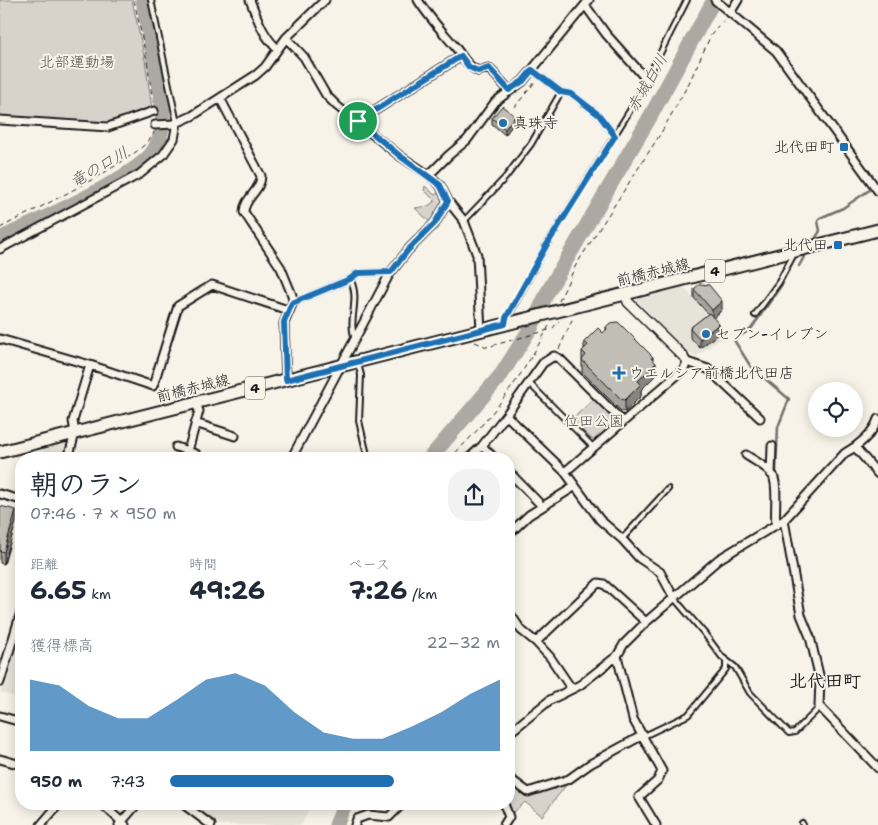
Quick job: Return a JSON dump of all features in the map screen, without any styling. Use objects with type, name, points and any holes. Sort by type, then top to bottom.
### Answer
[{"type":"main road","name":"前橋赤城線","points":[[557,314],[625,294],[878,230]]},
{"type":"main road","name":"4","points":[[507,324],[557,314]]},
{"type":"main road","name":"前橋赤城線","points":[[0,452],[507,324]]},
{"type":"street","points":[[250,0],[260,26],[271,44],[278,49]]},
{"type":"street","points":[[157,125],[176,124],[192,116],[256,75],[286,38],[325,0]]},
{"type":"street","points":[[418,0],[436,27],[469,67],[478,71],[489,68],[509,90]]},
{"type":"street","points":[[715,0],[776,51],[796,75],[878,191]]},
{"type":"street","points":[[729,12],[738,0]]},
{"type":"street","points":[[429,175],[449,154],[468,140],[495,102],[523,81],[587,2],[606,34],[646,80]]},
{"type":"street","points":[[286,38],[304,57],[326,95],[400,156],[429,175],[440,185],[448,201],[464,221],[477,255],[481,331]]},
{"type":"street","points":[[358,121],[461,56]]},
{"type":"street","points":[[220,98],[261,176],[259,186],[244,206],[244,212],[265,240],[281,268],[292,295],[292,303],[284,322],[286,380]]},
{"type":"street","points":[[0,120],[108,127],[154,110]]},
{"type":"street","points":[[0,249],[140,174],[162,155],[174,139],[176,124]]},
{"type":"street","points":[[295,452],[391,272],[408,250],[435,223],[448,201]]},
{"type":"street","points":[[0,338],[153,386],[178,306],[212,284],[288,310]]},
{"type":"street","points":[[625,294],[628,302],[685,359],[708,369],[760,418]]},
{"type":"street","points":[[476,452],[506,415],[543,364],[556,356],[623,422]]},
{"type":"street","points":[[564,472],[684,369],[685,359]]},
{"type":"street","points":[[70,452],[75,434],[73,421],[90,366]]},
{"type":"street","points":[[176,448],[188,451],[199,411],[196,403]]},
{"type":"street","points":[[506,415],[564,472],[593,512],[639,558],[660,572],[674,598]]},
{"type":"street","points":[[515,728],[550,700],[580,685],[617,656],[624,644],[646,622],[719,559],[784,520],[844,452],[855,447],[876,426],[878,419]]},
{"type":"street","points":[[196,423],[235,436]]},
{"type":"street","points":[[482,446],[488,452]]},
{"type":"street","points":[[772,446],[772,474],[776,486],[774,510],[776,525]]},
{"type":"street","points":[[855,447],[878,474]]},
{"type":"street","points":[[746,455],[772,474]]},
{"type":"street","points":[[515,478],[542,506]]},
{"type":"street","points":[[515,527],[542,506],[574,487]]},
{"type":"street","points":[[0,494],[15,498]]},
{"type":"street","points":[[784,520],[801,615],[810,637],[820,679],[820,707],[878,768]]},
{"type":"street","points":[[536,642],[598,583],[604,584],[646,622]]},
{"type":"street","points":[[515,621],[521,630],[550,657],[571,688]]},
{"type":"street","points":[[0,682],[15,632]]},
{"type":"street","points":[[617,656],[633,718],[662,771],[658,780],[639,797],[656,825]]},
{"type":"street","points":[[0,716],[15,720]]},
{"type":"street","points":[[515,782],[528,792],[569,779],[590,764],[643,736]]},
{"type":"street","points":[[0,760],[15,764]]},
{"type":"street","points":[[41,825],[54,810]]},
{"type":"street","points":[[108,810],[122,824],[132,810]]},
{"type":"street","points":[[191,810],[212,825]]},
{"type":"street","points":[[354,825],[357,819],[368,815],[389,817],[396,810]]},
{"type":"street","points":[[504,825],[509,817],[506,810]]},
{"type":"street","points":[[385,817],[388,825]]},
{"type":"lane","points":[[151,0],[176,124]]},
{"type":"lane","points":[[507,324],[506,318],[546,246],[615,136],[687,0]]},
{"type":"lane","points":[[532,70],[561,92],[572,94],[599,115],[615,136]]},
{"type":"lane","points":[[464,221],[505,178],[531,144],[561,92]]},
{"type":"lane","points":[[755,315],[779,282],[796,251]]},
{"type":"lane","points":[[292,303],[350,279],[358,273],[391,272]]},
{"type":"lane","points":[[350,279],[353,285],[355,304],[351,330],[355,339]]},
{"type":"lane","points":[[358,362],[361,375],[359,421],[366,452]]},
{"type":"lane","points":[[529,383],[594,448]]},
{"type":"lane","points":[[622,539],[668,489]]},
{"type":"lane","points":[[674,598],[726,662],[735,667],[750,693],[789,733],[795,732],[820,707]]},
{"type":"lane","points":[[643,736],[688,715],[726,669],[726,662]]},
{"type":"path","points":[[134,0],[147,61],[154,110]]},
{"type":"path","points":[[472,341],[487,347],[552,329],[576,266],[661,133],[690,83],[711,35],[729,12]]},
{"type":"path","points":[[514,108],[540,76]]},
{"type":"path","points":[[0,228],[129,159],[153,138],[157,125]]},
{"type":"path","points":[[457,452],[492,416],[527,366],[557,314]]},
{"type":"path","points":[[556,356],[575,314]]},
{"type":"shaded area","points":[[682,285],[724,336],[695,357],[682,347],[637,301],[639,297]]},
{"type":"shaded area","points":[[72,439],[68,452],[42,452],[44,446]]},
{"type":"shaded area","points":[[15,641],[15,697],[0,692]]},
{"type":"shaded area","points":[[198,810],[308,810],[302,825],[219,825]]},
{"type":"green space","name":"北部運動場","points":[[0,0],[132,0],[145,60],[152,109],[108,126],[0,119]]},
{"type":"green space","points":[[425,186],[435,195],[441,191],[442,196],[441,208],[432,224],[415,208],[428,206],[435,201],[424,190]]},
{"type":"green space","name":"位田公園","points":[[595,398],[615,421],[594,441],[571,420]]},
{"type":"green space","points":[[567,784],[542,816],[525,802],[512,814],[510,810],[515,810],[515,785],[528,795]]},
{"type":"building","points":[[502,106],[515,116],[505,129],[492,118]]},
{"type":"building","points":[[700,284],[709,285],[722,301],[712,310],[694,289]]},
{"type":"building","points":[[709,313],[719,324],[700,339],[690,328]]},
{"type":"building","name":"ウエルシア前橋北代田店","points":[[618,322],[653,357],[651,358],[656,363],[638,381],[641,384],[625,400],[621,399],[582,360],[586,355],[582,351],[588,345],[584,342],[598,328],[603,333],[610,323]]},
{"type":"building","points":[[0,506],[15,510],[15,514],[4,552],[0,551]]},
{"type":"waterway","name":"竜の口川","points":[[0,239],[107,186],[144,161],[154,150],[162,130],[163,110],[143,0]]},
{"type":"waterway","name":"赤城白川","points":[[435,452],[501,375],[532,326],[547,293],[650,117],[714,0]]},
{"type":"waterway","points":[[815,239],[820,231],[818,221],[820,218],[843,208],[871,189]]},
{"type":"waterway","points":[[799,266],[805,255]]},
{"type":"waterway","points":[[778,477],[776,471],[778,427],[789,399],[751,367],[734,340],[751,329],[783,283]]},
{"type":"waterway","name":"赤城白川","points":[[336,825],[342,810]]},
{"type":"place","name":"真珠寺","points":[[503,123]]},
{"type":"place","name":"北代田町","points":[[844,147]]},
{"type":"place","name":"北代田","points":[[838,245]]},
{"type":"place","name":"セブン-イレブン","points":[[706,334]]},
{"type":"place","name":"ウエルシア前橋北代田店","points":[[619,373]]},
{"type":"district","name":"北代田町","points":[[825,681]]},
{"type":"route","points":[[461,56],[469,67],[478,71],[489,68],[509,90],[523,81],[532,70],[561,92],[572,94],[599,115],[615,136],[546,246],[506,318],[505,324],[286,380],[284,372],[286,353],[284,322],[287,311],[292,303],[350,279],[358,273],[376,274],[391,272],[408,250],[431,228],[446,207],[448,201],[440,185],[429,175],[400,156],[358,121],[461,56]]}]
